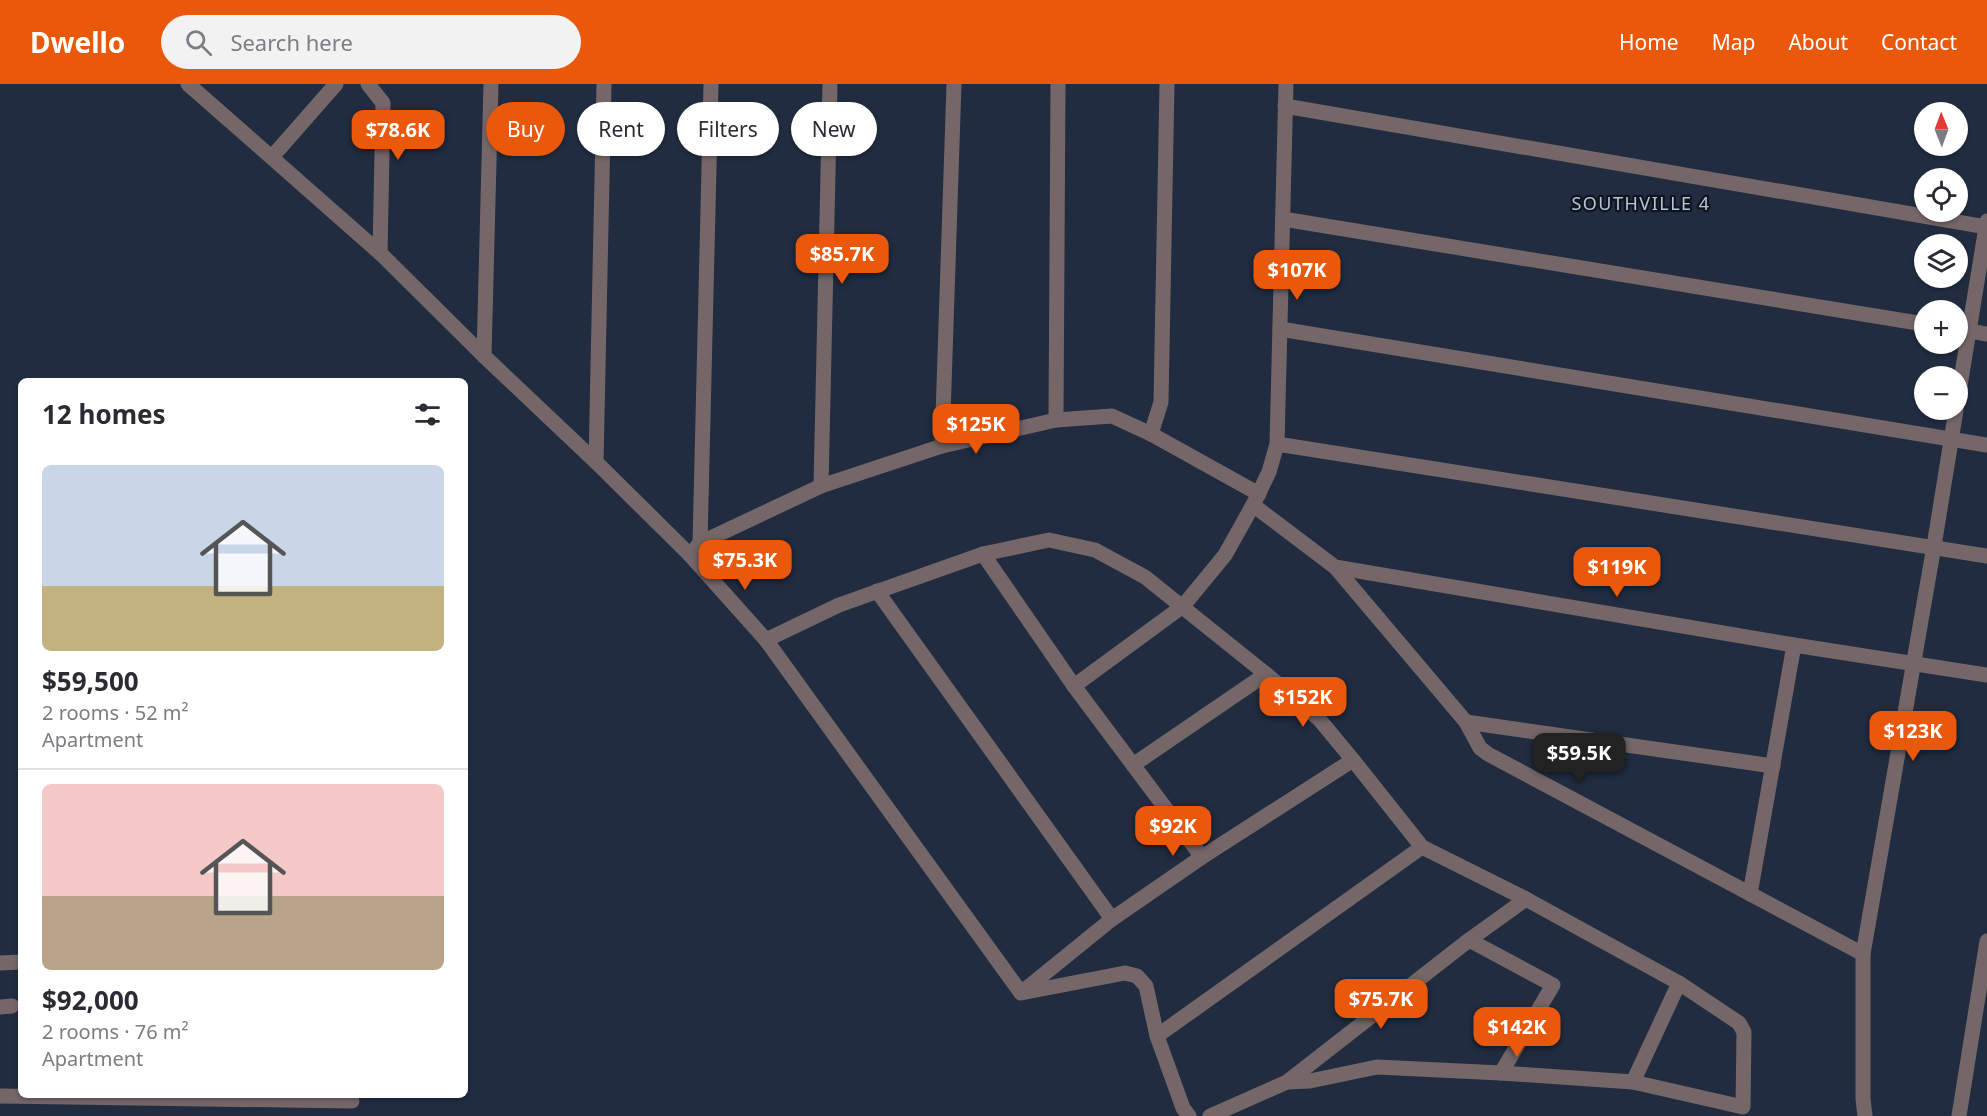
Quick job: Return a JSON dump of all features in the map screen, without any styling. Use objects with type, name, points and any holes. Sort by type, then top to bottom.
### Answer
[{"type":"street","points":[[188,84],[380,253],[596,462],[695,549],[766,640],[1021,993]]},
{"type":"street","points":[[272,157],[336,84]]},
{"type":"street","points":[[368,84],[383,103],[380,253]]},
{"type":"street","points":[[484,356],[491,84]]},
{"type":"street","points":[[596,462],[604,84]]},
{"type":"street","points":[[695,549],[711,84]]},
{"type":"street","points":[[821,486],[830,84]]},
{"type":"street","points":[[942,446],[954,84]]},
{"type":"street","points":[[1056,420],[1058,84]]},
{"type":"street","points":[[1151,434],[1161,402],[1167,84]]},
{"type":"street","points":[[1074,686],[1183,606],[1225,555],[1269,472],[1277,444],[1286,84]]},
{"type":"street","points":[[1285,106],[1987,225],[1968,308]]},
{"type":"street","points":[[1283,219],[1914,322]]},
{"type":"street","points":[[1280,329],[1987,446]]},
{"type":"street","points":[[1968,331],[1987,334]]},
{"type":"street","points":[[695,549],[821,486],[942,446],[1056,420],[1112,416],[1151,434],[1256,499],[1335,567],[1466,722],[1480,748],[1488,754],[1863,954]]},
{"type":"street","points":[[1865,1116],[1863,954],[1954,420]]},
{"type":"street","points":[[1277,444],[1987,555]]},
{"type":"street","points":[[766,640],[839,605],[983,554],[1049,540],[1095,550],[1145,577],[1319,719],[1422,847],[1526,899],[1679,983],[1739,1023],[1744,1032],[1743,1107],[1633,1082],[1501,1073],[1377,1067],[1310,1081],[1287,1082]]},
{"type":"street","points":[[983,554],[1074,686],[1202,857]]},
{"type":"street","points":[[1335,567],[1794,645],[1987,675]]},
{"type":"street","points":[[877,591],[1112,919]]},
{"type":"street","points":[[1750,894],[1794,645]]},
{"type":"street","points":[[1133,765],[1266,674]]},
{"type":"street","points":[[1466,722],[1773,766]]},
{"type":"street","points":[[1021,993],[1112,919],[1202,857],[1353,760]]},
{"type":"street","points":[[1157,1036],[1422,847]]},
{"type":"street","points":[[1210,1116],[1287,1082],[1469,940],[1526,899]]},
{"type":"street","points":[[1469,940],[1553,985],[1501,1073]]},
{"type":"street","points":[[1959,1116],[1987,941]]},
{"type":"street","points":[[0,963],[18,962]]},
{"type":"street","points":[[1021,993],[1125,974],[1137,976],[1146,986],[1157,1036],[1183,1108],[1189,1116]]},
{"type":"street","points":[[1633,1082],[1679,983]]},
{"type":"street","points":[[0,1096],[18,1096]]},
{"type":"street","points":[[88,1098],[352,1104]]},
{"type":"district","name":"SOUTHVILLE 4","points":[[1641,203]]}]
